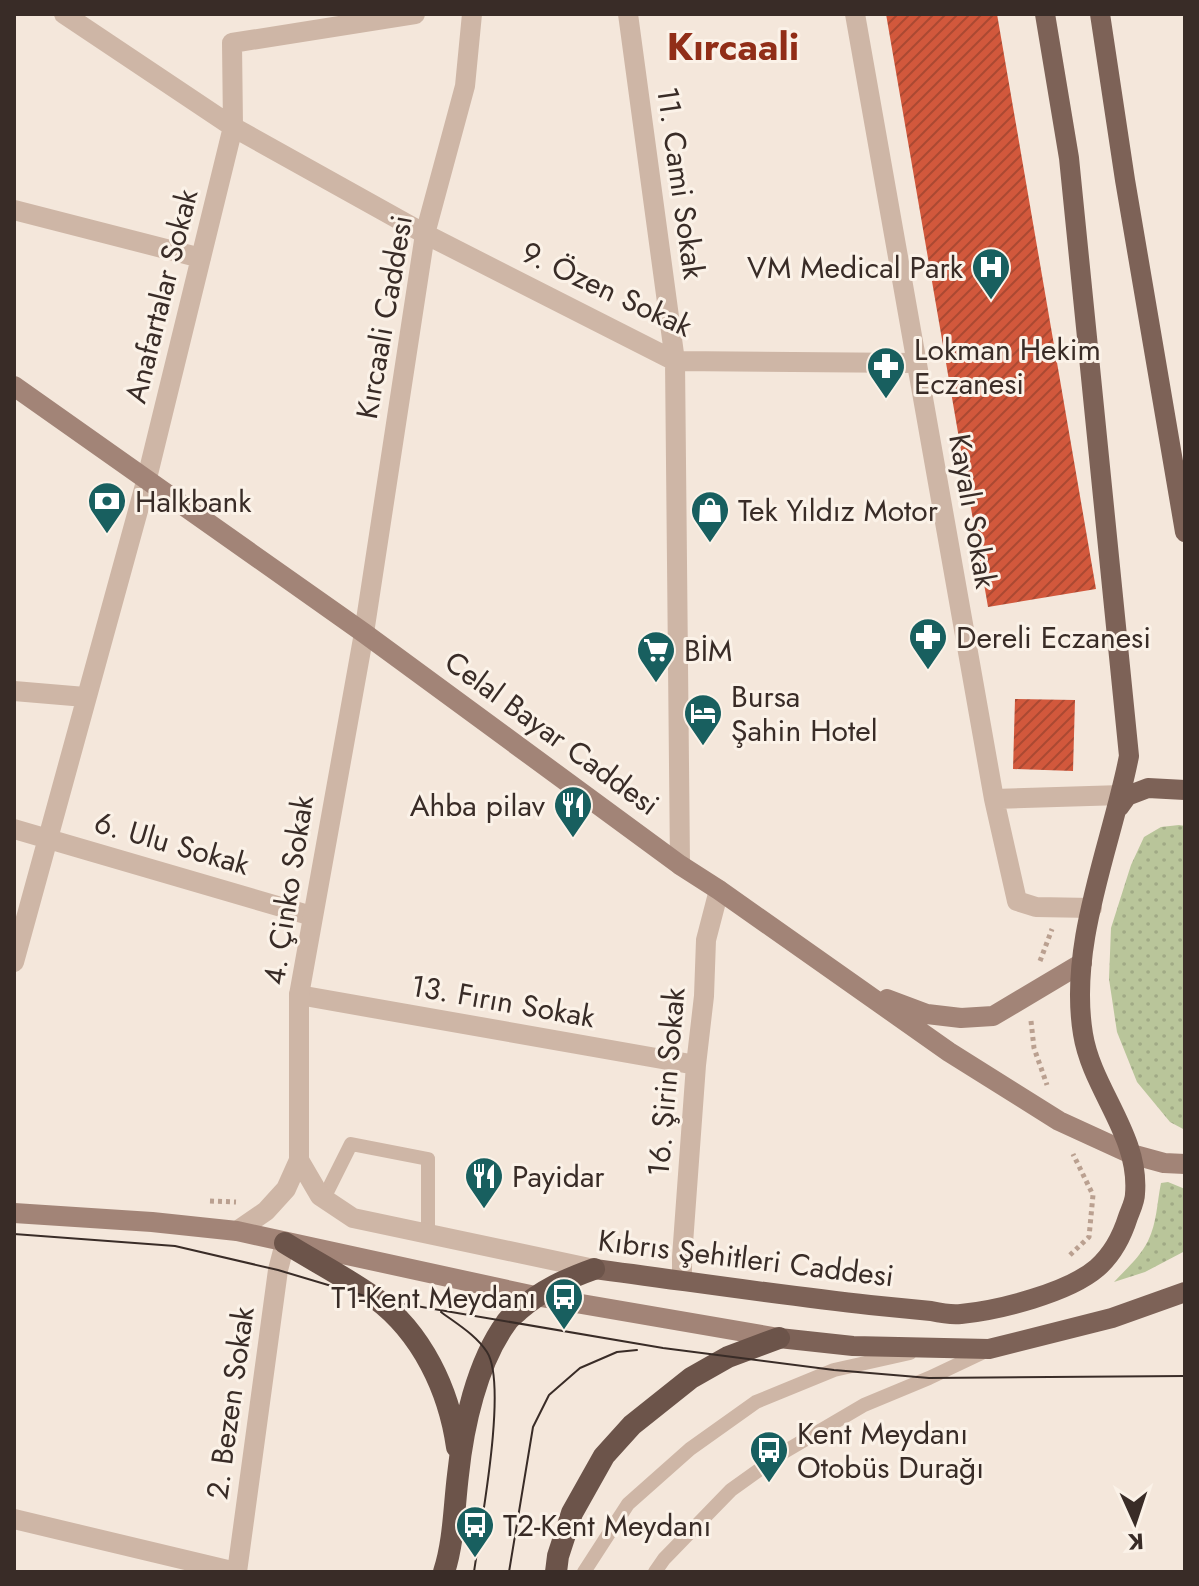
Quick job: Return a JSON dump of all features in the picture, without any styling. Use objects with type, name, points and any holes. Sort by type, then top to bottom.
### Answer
[{"type":"highway","points":[[285,1243],[375,1299],[406,1326],[431,1363],[453,1422],[458,1472]]},
{"type":"highway","points":[[444,1572],[472,1399],[489,1354],[507,1321],[535,1296],[562,1281],[594,1269]]},
{"type":"highway","points":[[556,1572],[572,1513],[604,1456],[632,1425],[691,1378],[728,1357],[779,1338]]},
{"type":"main road","points":[[1045,14],[1069,158],[1129,756],[1085,934],[1080,999],[1083,1036],[1093,1068],[1125,1136],[1133,1161]]},
{"type":"main road","points":[[1100,14],[1185,532]]},
{"type":"main road","name":"Celal Bayar Caddesi","points":[[14,386],[364,633],[680,865],[949,1052],[1059,1121],[1133,1161],[1185,1164]]},
{"type":"main road","points":[[1120,801],[1148,788],[1185,790]]},
{"type":"main road","points":[[861,989],[927,1014],[961,1018],[993,1016],[1082,963]]},
{"type":"main road","name":"Kıbrıs Şehitleri Caddesi","points":[[594,1269],[849,1303],[958,1314],[1031,1300],[1068,1285],[1097,1268],[1121,1239],[1136,1197],[1133,1161]]},
{"type":"main road","points":[[14,1213],[237,1231],[535,1296],[779,1338],[853,1346],[989,1349],[1112,1318],[1185,1292]]},
{"type":"street","name":"9. Özen Sokak","points":[[64,14],[233,127],[425,234],[675,361],[916,363]]},
{"type":"street","name":"Anafartalar Sokak","points":[[14,962],[147,478],[233,127],[232,43],[415,14]]},
{"type":"street","name":"Kırcaali Caddesi","points":[[364,633],[425,234],[465,86],[472,14]]},
{"type":"street","name":"11. Cami Sokak","points":[[628,14],[675,361],[680,865]]},
{"type":"street","name":"Kayalı Sokak","points":[[855,14],[1010,877],[1017,901],[1036,907],[1060,907]]},
{"type":"street","points":[[14,210],[201,258]]},
{"type":"street","name":"4. Çinko Sokak","points":[[299,1160],[299,995],[364,633]]},
{"type":"street","points":[[14,691],[85,697]]},
{"type":"street","points":[[994,799],[1120,801]]},
{"type":"street","name":"6. Ulu Sokak","points":[[14,829],[312,916]]},
{"type":"street","name":"16. Şirin Sokak","points":[[682,1280],[706,940],[719,890]]},
{"type":"street","points":[[1060,907],[1092,908]]},
{"type":"street","name":"13. Fırın Sokak","points":[[299,995],[696,1065]]},
{"type":"street","points":[[237,1231],[266,1211],[286,1189],[299,1160]]},
{"type":"street","name":"Kıbrıs Şehitleri Caddesi","points":[[299,1160],[320,1196],[353,1218],[594,1269]]},
{"type":"street","name":"2. Bezen Sokak","points":[[237,1572],[276,1285],[285,1243]]},
{"type":"street","points":[[14,1519],[237,1572]]},
{"type":"lane","points":[[324,1198],[351,1144],[428,1159],[428,1234]]},
{"type":"lane","points":[[584,1572],[628,1504],[690,1449],[756,1402],[834,1370],[932,1348]]},
{"type":"lane","points":[[655,1572],[731,1490],[777,1457],[864,1405],[989,1349]]},
{"type":"path","points":[[1060,907],[1028,995],[1034,1048],[1059,1121],[1093,1195],[1089,1237],[1068,1256]]},
{"type":"path","points":[[201,1201],[248,1203],[278,1198]]},
{"type":"green space","points":[[1185,826],[1185,1130],[1170,1122],[1137,1082],[1117,1032],[1109,979],[1111,928],[1131,865],[1144,837],[1161,827]]},
{"type":"green space","points":[[1168,1182],[1185,1189],[1185,1251],[1145,1272],[1114,1282],[1148,1241],[1161,1183]]},
{"type":"building","name":"VM Medical Park","points":[[886,14],[997,14],[1096,589],[988,607]]},
{"type":"building","points":[[1015,699],[1075,700],[1073,771],[1013,769]]},
{"type":"tram line","points":[[14,1234],[175,1246],[278,1270],[375,1299],[663,1348],[834,1370],[929,1378],[1185,1376]]},
{"type":"tram line","points":[[441,1312],[483,1346],[493,1369],[495,1394],[491,1458],[474,1572]]},
{"type":"tram line","points":[[509,1572],[533,1427],[549,1395],[580,1368],[617,1352],[637,1350]]},
{"type":"place","name":"VM Medical Park","points":[[991,301]]},
{"type":"place","name":"Lokman Hekim Eczanesi","points":[[886,400]]},
{"type":"place","name":"Halkbank","points":[[107,535]]},
{"type":"place","name":"Tek Yıldız Motor","points":[[710,544]]},
{"type":"place","name":"Dereli Eczanesi","points":[[928,671]]},
{"type":"place","name":"BİM","points":[[656,684]]},
{"type":"place","name":"Bursa Şahin Hotel","points":[[703,747]]},
{"type":"place","name":"Ahba pilav","points":[[573,839]]},
{"type":"place","name":"Payidar","points":[[484,1210]]},
{"type":"place","name":"T1-Kent Meydanı","points":[[564,1331]]},
{"type":"place","name":"Kent Meydanı Otobüs Durağı","points":[[769,1484]]},
{"type":"place","name":"T2-Kent Meydanı","points":[[475,1559]]},
{"type":"district","name":"Kırcaali","points":[[733,46]]}]
